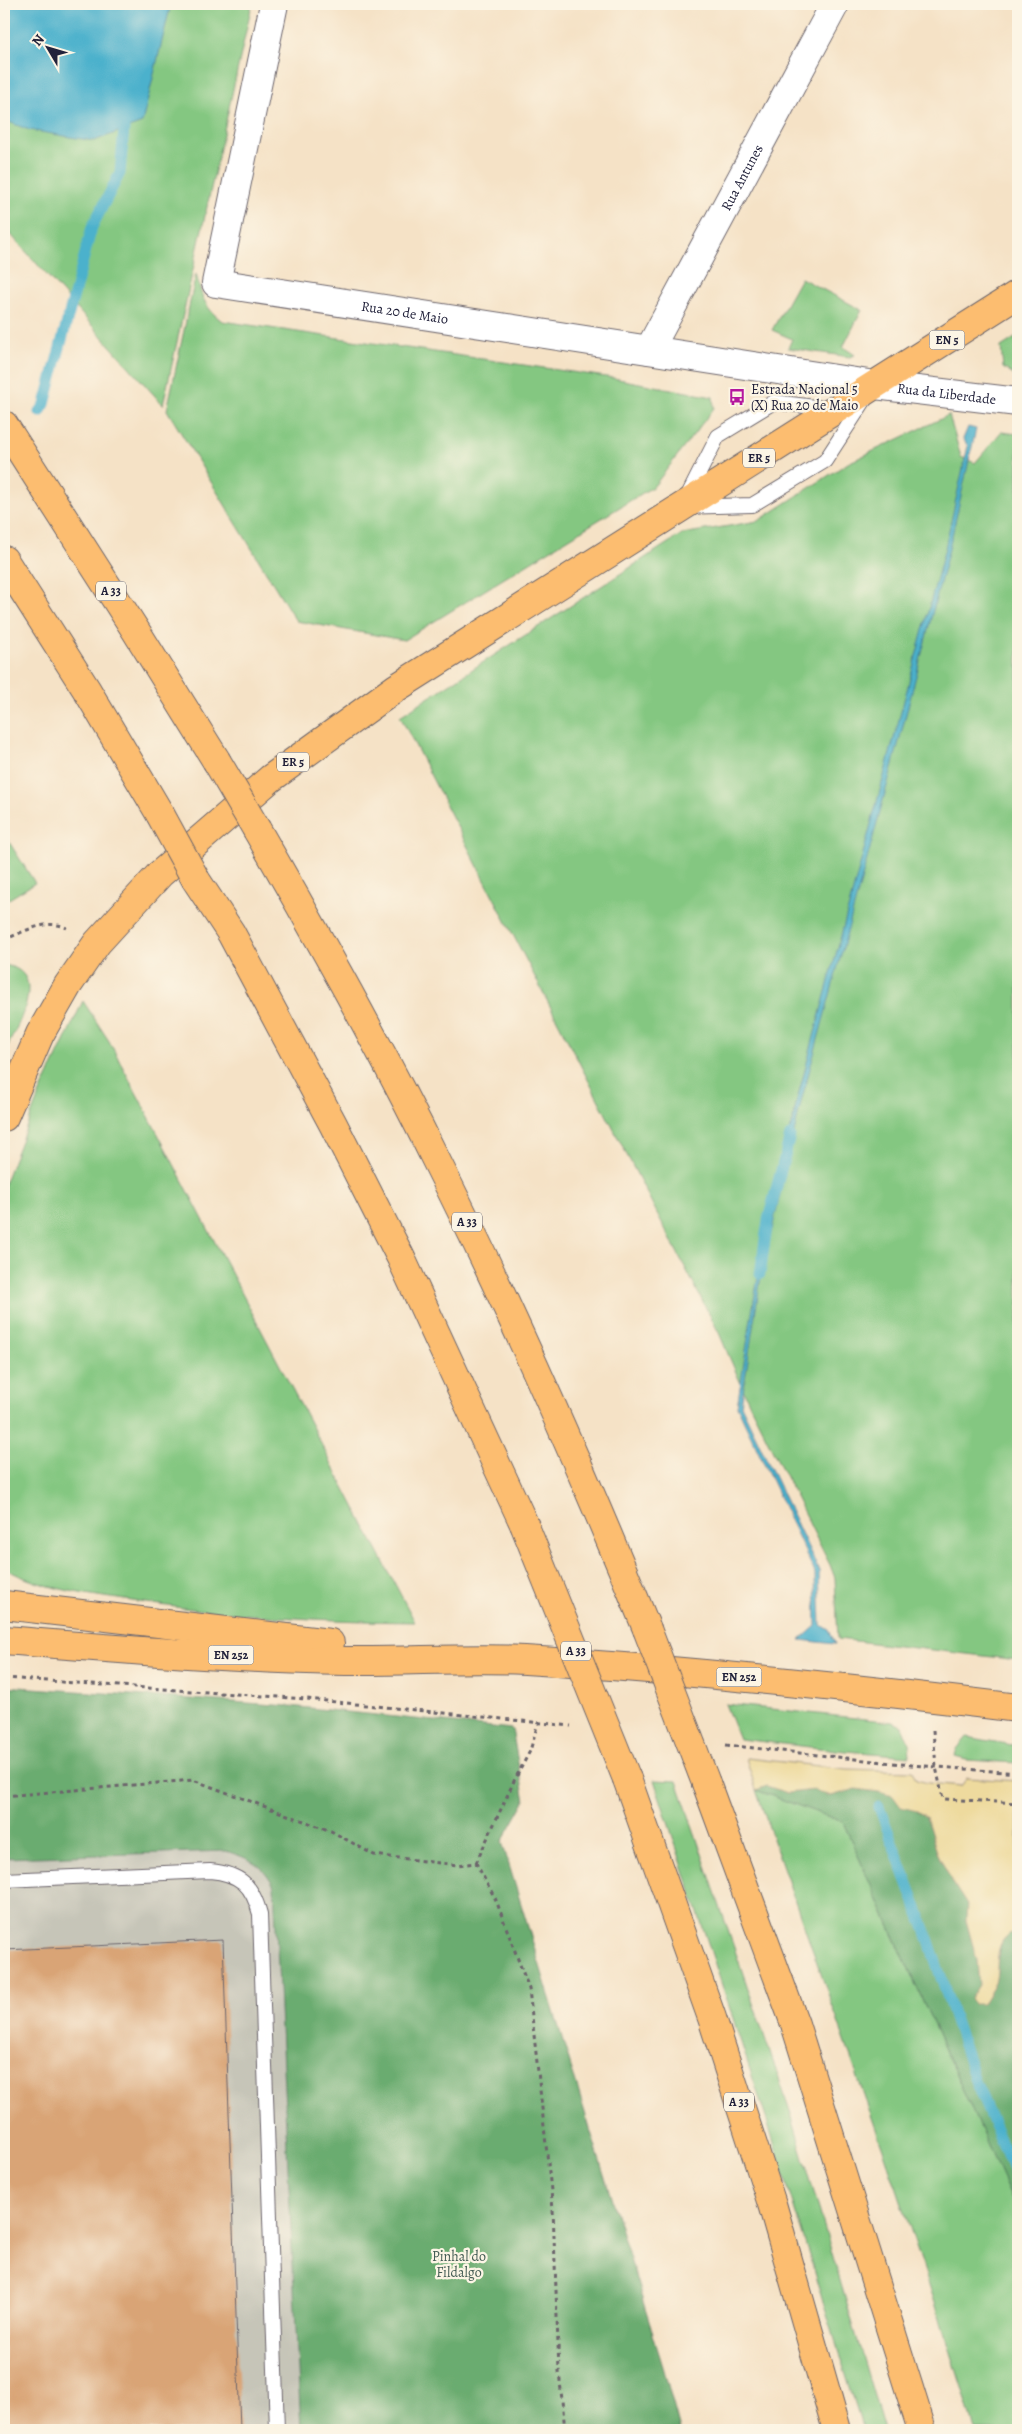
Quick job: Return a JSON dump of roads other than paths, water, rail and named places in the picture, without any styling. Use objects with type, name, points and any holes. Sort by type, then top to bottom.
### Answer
[{"type":"main road","name":"EN 5","points":[[875,385],[1018,294]]},
{"type":"main road","name":"ER 5","points":[[4,1117],[40,1034],[63,992],[97,943],[176,858],[307,750],[396,688],[875,385]]},
{"type":"main road","name":"A 33","points":[[4,425],[136,631],[258,830],[370,1034],[456,1199],[563,1429],[647,1629],[706,1783],[794,2024],[922,2430]]},
{"type":"main road","name":"A 33","points":[[4,560],[88,692],[160,814],[196,880],[231,933],[334,1124],[410,1275],[524,1524],[627,1779],[712,2018],[772,2204],[837,2430]]},
{"type":"main road","points":[[4,1591],[32,1609]]},
{"type":"main road","name":"EN 252","points":[[4,1605],[458,1658]]},
{"type":"main road","name":"EN 252","points":[[4,1640],[146,1651],[347,1661],[458,1658],[523,1660],[708,1675],[931,1697],[1018,1708]]},
{"type":"street","name":"Rua 20 de Maio","points":[[274,4],[216,283],[875,385]]},
{"type":"street","name":"Rua Antunes","points":[[649,350],[835,4]]},
{"type":"street","name":"Rua da Liberdade","points":[[875,385],[1018,402]]},
{"type":"lane","points":[[836,409],[774,402],[718,436],[682,507],[752,505],[825,461],[875,385]]},
{"type":"lane","points":[[4,1880],[210,1871],[227,1872],[243,1880],[255,1896],[260,1914],[277,2430]]},
{"type":"water","points":[[4,4],[171,4],[142,123],[94,141],[29,130],[4,120]]},
{"type":"water","points":[[968,427],[976,429],[949,549],[896,753],[802,1098],[760,1282],[741,1405],[819,1571],[821,1625],[830,1631],[835,1644],[800,1640],[816,1626],[815,1573],[737,1406],[757,1282],[798,1096],[945,548],[968,446],[963,439]]},
{"type":"waterway","points":[[40,412],[45,404],[92,227],[120,173],[124,129]]},
{"type":"waterway","points":[[760,1274],[768,1220],[790,1136]]},
{"type":"waterway","points":[[879,1807],[925,1929],[975,2081],[1018,2181]]},
{"type":"place","name":"Estrada Nacional 5 (X) Rua 20 de Maio","points":[[737,397]]},
{"type":"park label","name":"Pinhal do Fildalgo","points":[[459,2264]]}]
